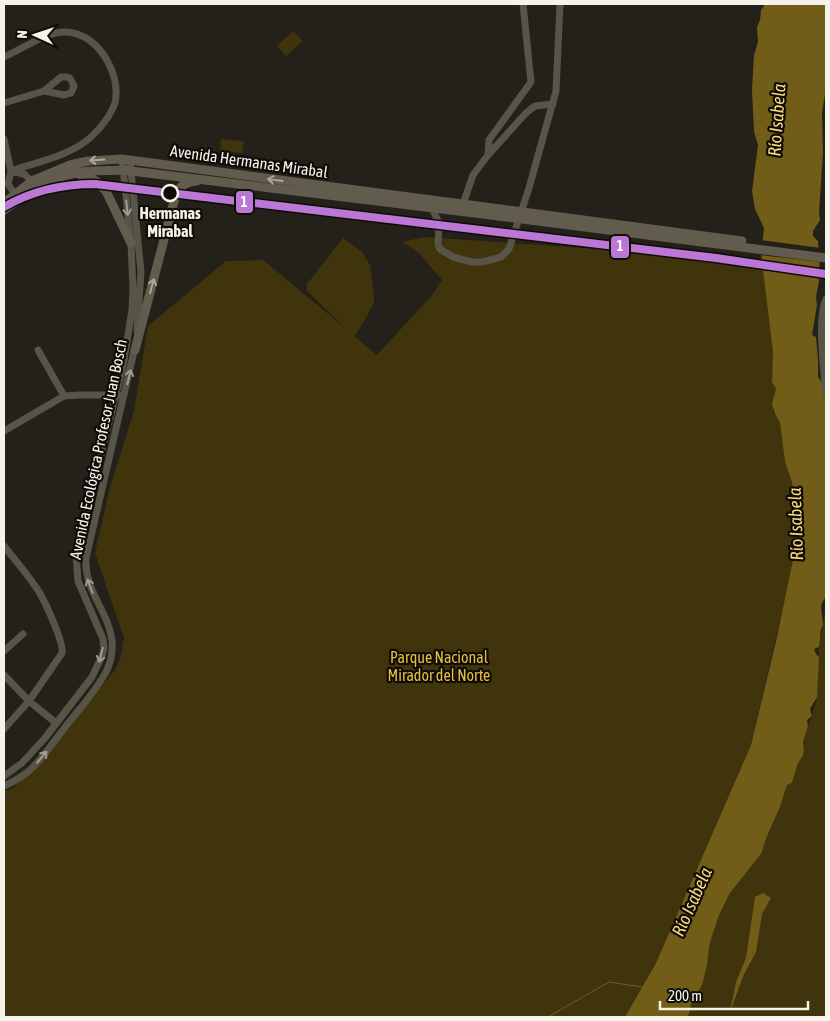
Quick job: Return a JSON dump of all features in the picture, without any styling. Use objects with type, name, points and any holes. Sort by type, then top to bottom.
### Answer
[{"type":"main road","name":"Avenida Hermanas Mirabal","points":[[4,210],[17,197],[35,184],[70,165],[88,161],[126,160],[463,204],[500,213]]},
{"type":"main road","name":"Avenida Hermanas Mirabal","points":[[35,184],[76,173],[127,171],[432,208],[500,213]]},
{"type":"main road","points":[[76,173],[96,181],[106,191],[131,243]]},
{"type":"main road","points":[[135,350],[176,194],[182,186],[191,181],[210,180]]},
{"type":"main road","name":"Avenida Hermanas Mirabal","points":[[4,203],[17,197]]},
{"type":"main road","points":[[500,213],[826,252]]},
{"type":"main road","points":[[500,213],[826,258]]},
{"type":"street","points":[[488,155],[489,140],[530,82],[523,4]]},
{"type":"street","points":[[432,208],[439,223],[438,244],[440,249],[453,257],[472,262],[482,262],[501,257],[509,249],[529,188],[556,91],[560,4]]},
{"type":"street","points":[[4,58],[44,38],[62,32],[75,34],[85,38],[100,50],[110,68],[115,87],[114,104],[108,116],[91,138],[56,156],[11,171],[4,180]]},
{"type":"street","points":[[4,103],[44,91]]},
{"type":"street","points":[[463,204],[473,174],[488,155],[535,106],[553,104]]},
{"type":"street","points":[[4,139],[11,171],[8,184],[17,197]]},
{"type":"street","name":"Avenida Ecológica Profesor Juan Bosch","points":[[4,776],[38,747],[92,677],[104,648],[101,632],[78,581],[76,555],[116,395],[132,310],[133,290],[126,160]]},
{"type":"street","points":[[11,171],[24,174],[35,184]]},
{"type":"street","name":"Avenida Ecológica Profesor Juan Bosch","points":[[4,786],[28,772],[42,758],[102,680],[110,662],[112,642],[108,622],[87,578],[86,558],[135,350],[141,272],[127,171]]},
{"type":"street","points":[[439,223],[451,210]]},
{"type":"street","points":[[826,299],[822,310],[826,394]]},
{"type":"street","points":[[38,350],[64,396]]},
{"type":"street","points":[[4,431],[64,396],[125,394]]},
{"type":"street","points":[[4,546],[36,587],[62,645],[62,653],[29,701],[4,729]]},
{"type":"street","points":[[91,612],[100,606]]},
{"type":"street","points":[[4,651],[24,634]]},
{"type":"street","points":[[4,675],[29,701],[56,723]]},
{"type":"green space","points":[[293,31],[303,41],[286,56],[277,46]]},
{"type":"green space","points":[[221,139],[244,141],[242,153],[220,151]]},
{"type":"green space","name":"Parque Nacional Mirador del Norte","points":[[424,237],[762,260],[774,359],[772,382],[776,389],[773,411],[780,423],[785,462],[792,482],[796,546],[751,745],[656,963],[625,1017],[4,1017],[4,791],[13,788],[45,756],[114,671],[120,660],[124,638],[95,553],[110,487],[134,411],[148,326],[226,261],[263,260],[344,327],[307,291],[307,284],[343,238],[362,252],[370,265],[374,303],[354,336],[377,355],[433,294],[442,280],[419,253],[402,242]]},
{"type":"green space","points":[[826,606],[826,1017],[687,1017],[700,988],[707,965],[710,942],[719,915],[730,893],[761,854],[787,785],[792,783],[798,763],[803,756],[804,735],[817,697],[819,647]]},
{"type":"water","name":"Río Isabela","points":[[765,4],[826,4],[826,87],[822,113],[823,152],[820,220],[813,231],[813,236],[818,241],[820,275],[812,335],[816,337],[818,377],[825,387],[826,434],[826,596],[821,605],[823,625],[819,647],[814,649],[819,657],[817,697],[810,709],[812,716],[807,720],[808,726],[803,742],[803,756],[798,763],[792,783],[787,785],[761,854],[730,893],[719,915],[710,942],[702,985],[691,1005],[688,1017],[625,1017],[656,963],[751,745],[796,546],[792,482],[785,462],[780,423],[772,404],[776,389],[772,382],[773,352],[761,254],[764,228],[755,209],[752,191],[758,145],[754,132],[752,90],[754,55],[758,42],[757,27],[761,10]]},
{"type":"water","points":[[763,893],[771,898],[762,914],[756,952],[744,974],[730,1012],[736,982],[746,958],[755,897]]},
{"type":"pier","points":[[760,240],[821,248],[822,262],[759,255]]},
{"type":"waterway","points":[[548,1017],[609,982],[642,987]]},
{"type":"transit line","name":"1","points":[[4,207],[26,196],[48,189],[71,185],[95,184],[716,258],[826,274]]},
{"type":"place","name":"Hermanas Mirabal","points":[[170,193]]}]
